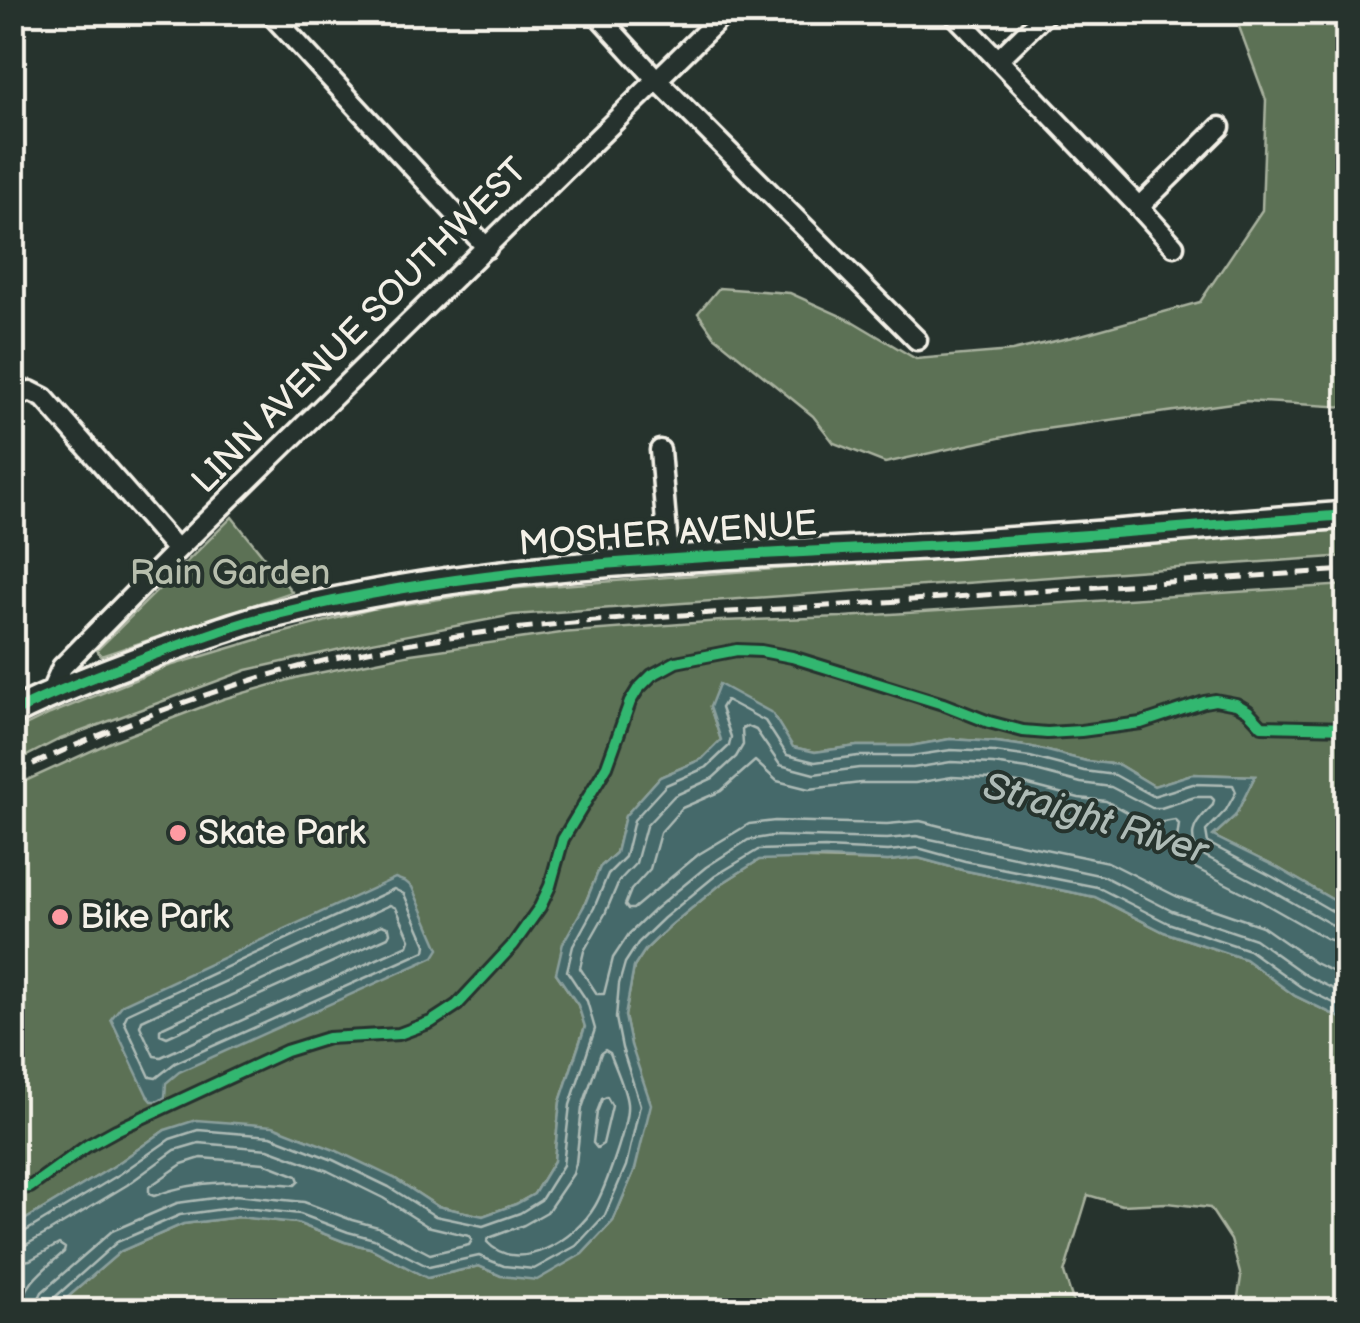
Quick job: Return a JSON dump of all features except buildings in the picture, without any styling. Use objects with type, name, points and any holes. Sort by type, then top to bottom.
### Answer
[{"type":"street","points":[[269,12],[487,248]]},
{"type":"street","points":[[595,12],[657,80],[917,340]]},
{"type":"street","name":"LINN AVENUE SOUTHWEST","points":[[50,694],[62,667],[726,12]]},
{"type":"street","points":[[952,12],[1174,246]]},
{"type":"street","points":[[998,60],[1047,12]]},
{"type":"street","points":[[1139,207],[1220,127]]},
{"type":"street","points":[[21,395],[44,398],[178,550]]},
{"type":"street","points":[[660,450],[669,559]]},
{"type":"street","name":"MOSHER AVENUE","points":[[12,713],[50,694],[241,624],[345,598],[484,575],[669,559],[932,546],[1348,515]]},
{"type":"green space","points":[[1234,13],[1347,13],[1347,407],[1246,401],[1031,431],[885,463],[834,443],[813,416],[714,336],[698,313],[719,288],[790,293],[852,321],[916,359],[1012,351],[1200,302],[1262,210],[1266,100]]},
{"type":"green space","name":"Rain Garden","points":[[232,517],[292,592],[101,656],[97,650]]},
{"type":"green space","points":[[1347,530],[1347,556],[513,615],[247,670],[58,740],[13,763],[13,732],[50,714],[166,667],[372,609],[507,589]]},
{"type":"green space","points":[[1347,585],[1347,908],[1213,836],[1235,816],[1255,776],[1192,774],[1154,786],[1119,765],[1032,747],[950,739],[910,746],[857,746],[815,752],[792,747],[772,713],[710,707],[721,740],[702,759],[660,777],[625,816],[616,853],[600,867],[556,973],[578,1005],[585,1026],[560,1102],[554,1161],[534,1194],[483,1216],[437,1206],[394,1178],[165,1130],[13,1227],[12,787],[113,741],[223,699],[299,677],[411,654],[561,633],[721,621],[843,617]]},
{"type":"green space","points":[[918,858],[1095,897],[1164,932],[1245,959],[1295,996],[1347,1021],[1347,1310],[1236,1310],[1241,1277],[1231,1240],[1210,1208],[1167,1203],[1122,1205],[1088,1195],[1064,1273],[1076,1310],[53,1310],[121,1251],[183,1224],[239,1217],[297,1223],[370,1248],[428,1278],[479,1266],[501,1276],[582,1254],[613,1221],[635,1169],[631,1045],[625,1016],[634,967],[670,926],[721,884],[759,860]]},
{"type":"water","name":"Straight River","points":[[719,684],[772,713],[793,747],[815,752],[857,746],[910,746],[950,739],[1032,747],[1119,765],[1154,786],[1192,774],[1255,776],[1235,816],[1213,836],[1347,908],[1347,1021],[1295,996],[1245,959],[1164,932],[1095,897],[918,858],[759,860],[721,884],[670,926],[634,967],[625,1016],[651,1104],[635,1169],[613,1221],[582,1254],[537,1280],[501,1276],[479,1266],[427,1278],[370,1248],[297,1223],[239,1217],[183,1224],[121,1251],[53,1310],[13,1310],[13,1227],[165,1130],[196,1120],[273,1126],[394,1178],[437,1206],[483,1216],[534,1194],[554,1161],[560,1102],[585,1027],[578,1005],[556,973],[563,943],[600,867],[616,853],[625,816],[660,777],[702,759],[721,740],[710,707]]},
{"type":"water","points":[[395,878],[412,887],[439,949],[434,957],[179,1072],[166,1083],[165,1097],[152,1101],[111,1019],[123,1004]]},
{"type":"railway","points":[[12,774],[121,726],[233,686],[310,664],[441,638],[642,618],[1348,570]]},
{"type":"cycle path","points":[[12,713],[99,675],[248,622],[440,582],[683,558],[979,543],[1348,515]]},
{"type":"cycle path","points":[[12,1184],[17,1188],[30,1187],[116,1130],[286,1051],[328,1038],[399,1034],[431,1022],[457,1005],[513,945],[540,907],[563,839],[607,766],[638,689],[652,675],[676,662],[737,650],[792,657],[1023,731],[1081,731],[1141,723],[1215,700],[1236,704],[1262,726],[1348,728]]},
{"type":"place","name":"Skate Park","points":[[178,833]]},
{"type":"place","name":"Bike Park","points":[[60,917]]}]
